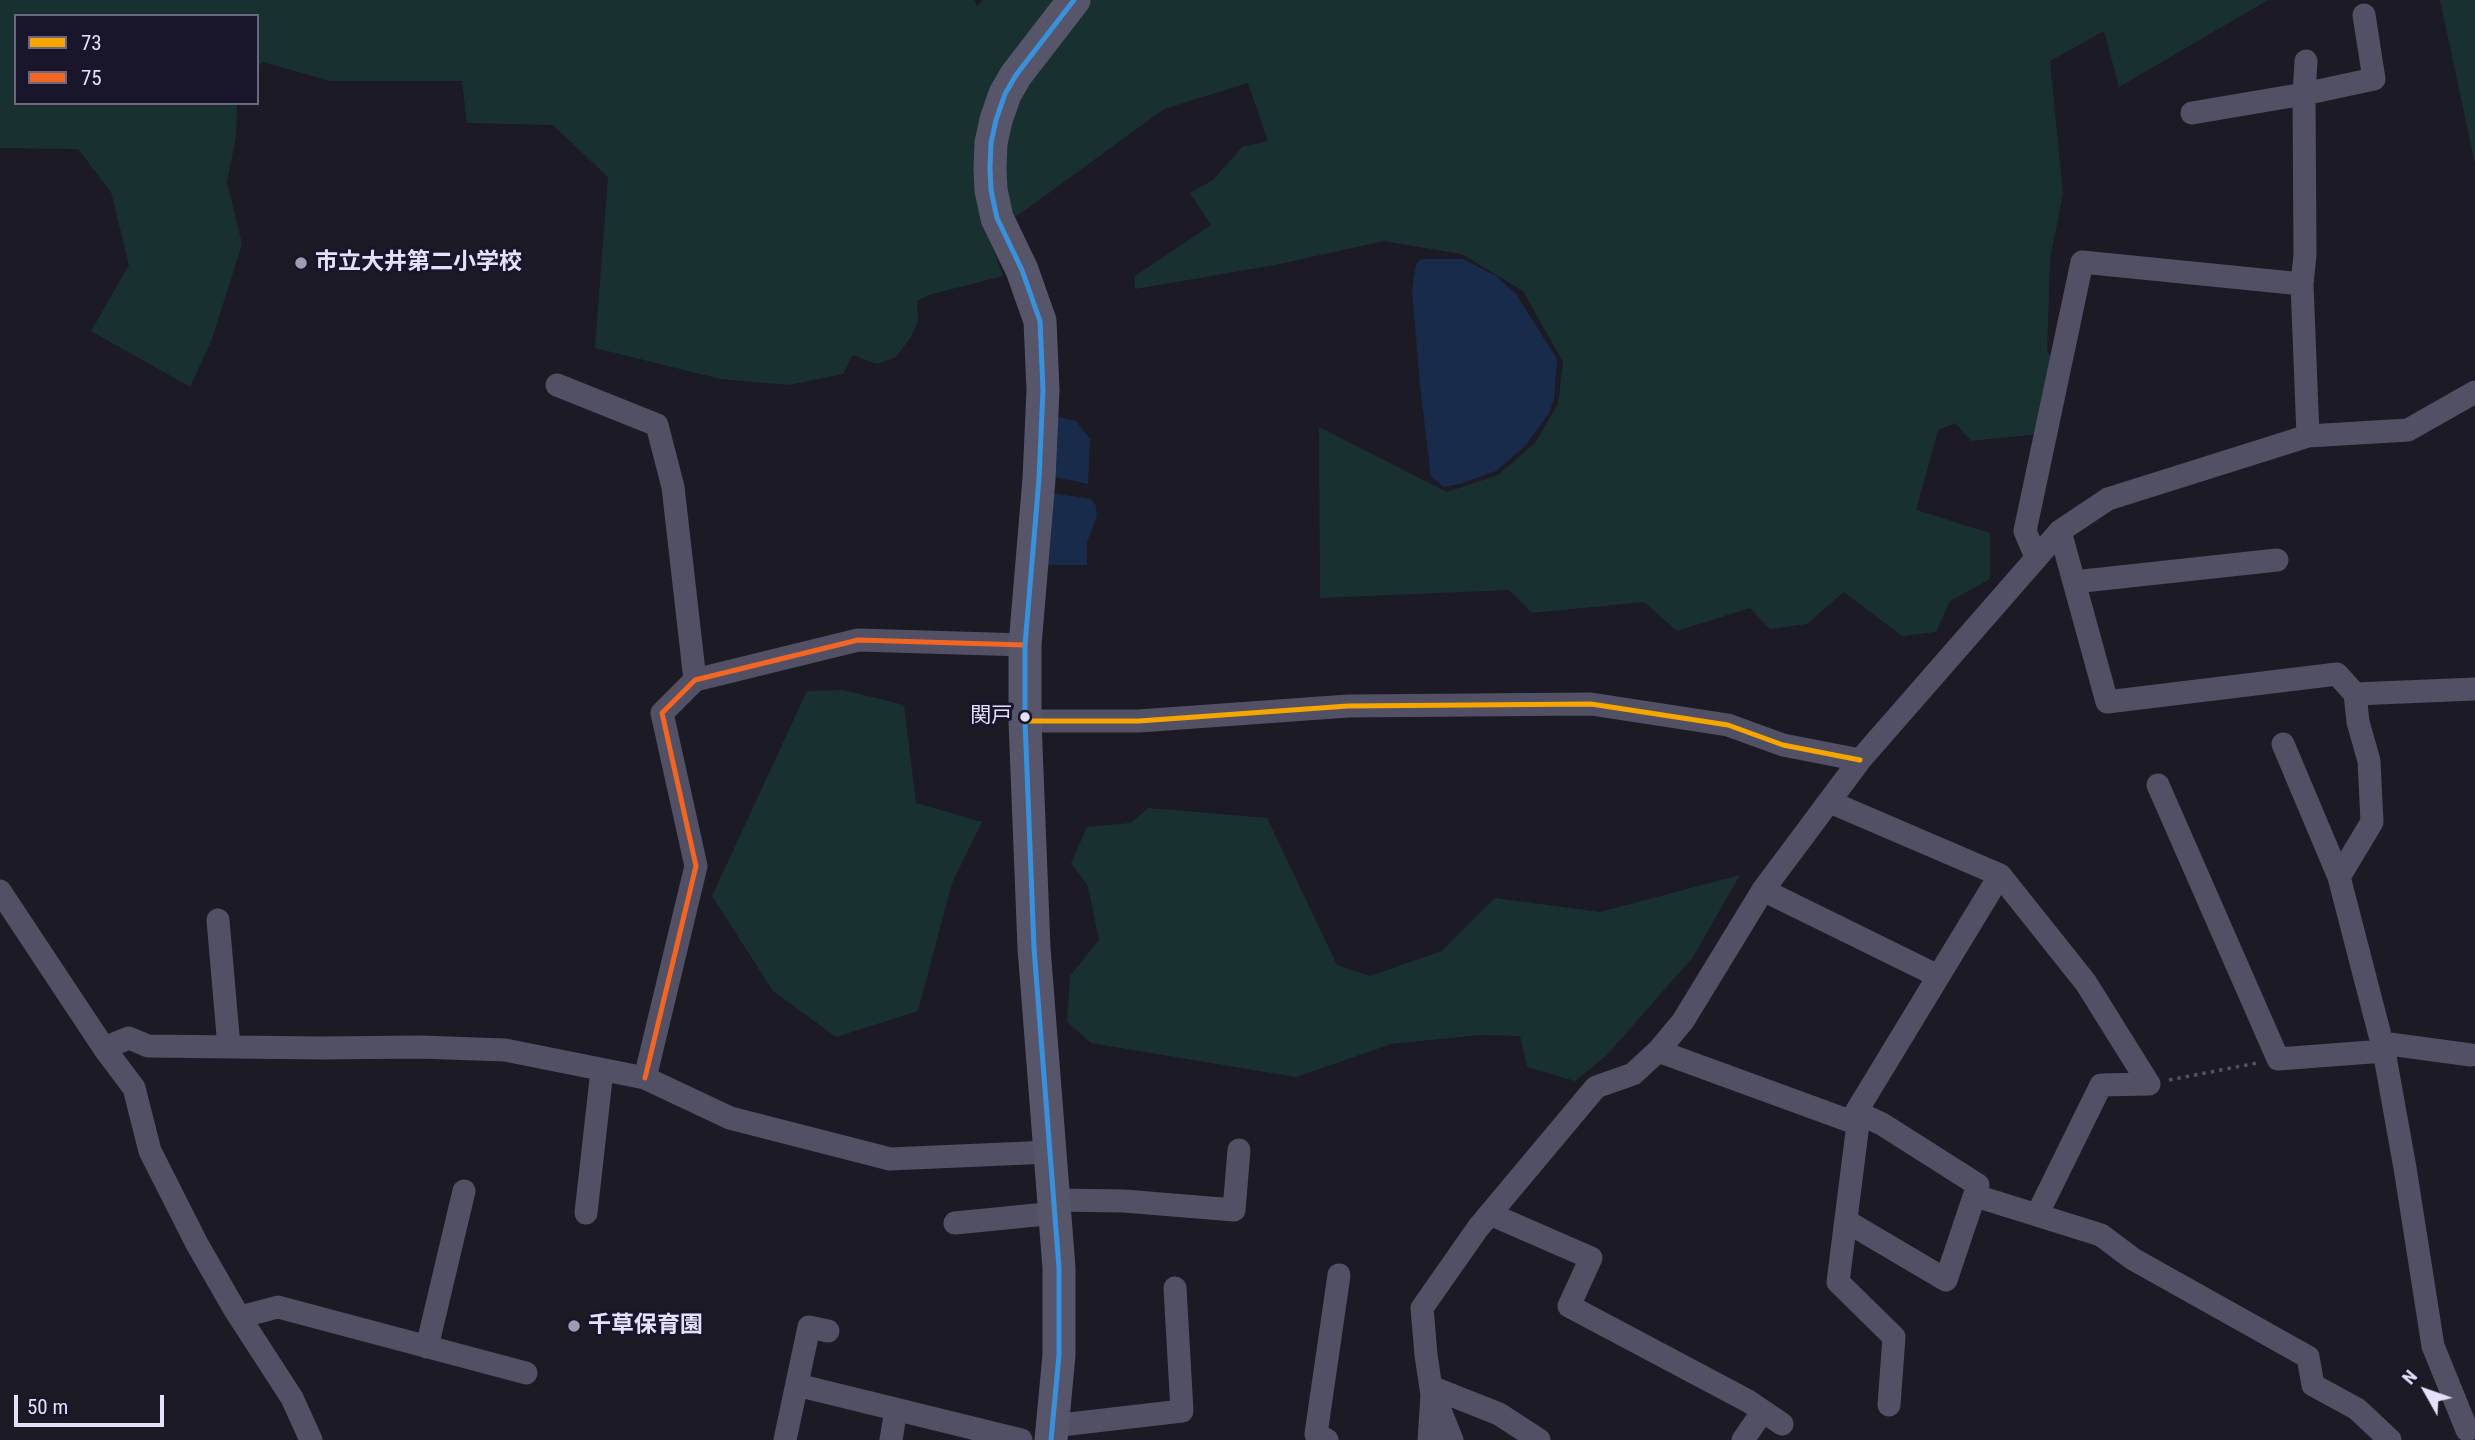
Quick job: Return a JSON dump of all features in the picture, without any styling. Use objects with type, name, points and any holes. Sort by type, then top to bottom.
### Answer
[{"type":"main road","points":[[1051,1433],[1059,1355],[1059,1268],[1034,948],[1025,721],[1025,645],[1039,479],[1043,390],[1040,321],[1022,270],[998,218],[991,190],[991,143],[1005,94],[1016,75],[1074,0]]},
{"type":"street","points":[[2192,113],[2374,79],[2364,16]]},
{"type":"street","points":[[2306,61],[2305,255],[2302,284],[2308,436]]},
{"type":"street","points":[[2036,557],[2025,531],[2082,262],[2302,284]]},
{"type":"street","points":[[557,385],[657,425],[673,487],[695,680]]},
{"type":"street","points":[[1429,1440],[1431,1387],[1422,1308],[1490,1214],[1597,1087],[1633,1074],[1683,1021],[1763,890],[1860,760],[2060,531],[2108,499],[2308,436],[2408,430],[2475,392]]},
{"type":"street","points":[[2060,531],[2107,702],[2337,674],[2354,694],[2358,722],[2369,761],[2372,822],[2339,877]]},
{"type":"street","points":[[2074,582],[2277,560]]},
{"type":"street","points":[[645,1078],[696,866],[662,713],[695,680],[858,640],[1025,645]]},
{"type":"street","points":[[2354,694],[2475,689]]},
{"type":"street","points":[[1025,721],[1139,721],[1348,706],[1591,704],[1728,725],[1783,745],[1860,760]]},
{"type":"street","points":[[2283,744],[2339,877],[2383,1047],[2433,1346],[2467,1431]]},
{"type":"street","points":[[2158,785],[2278,1059],[2383,1047],[2471,1055]]},
{"type":"street","points":[[1830,802],[2000,875],[2087,984],[2150,1084]]},
{"type":"street","points":[[1889,1405],[1894,1337],[1838,1282],[1857,1118],[1938,976],[2000,875]]},
{"type":"street","points":[[1763,890],[1938,976]]},
{"type":"street","points":[[0,891],[104,1048],[134,1088],[150,1151],[197,1244],[292,1398],[311,1440]]},
{"type":"street","points":[[218,920],[229,1047]]},
{"type":"street","points":[[104,1048],[129,1038],[148,1046],[505,1050],[645,1078],[730,1118],[890,1159],[1050,1152]]},
{"type":"street","points":[[1657,1051],[1882,1124],[1978,1185],[1946,1280],[1846,1221]]},
{"type":"street","points":[[586,1213],[602,1069]]},
{"type":"street","points":[[2037,1214],[2101,1085],[2150,1084]]},
{"type":"street","points":[[955,1223],[1056,1206],[1124,1202],[1234,1210],[1239,1150]]},
{"type":"street","points":[[427,1347],[464,1191]]},
{"type":"street","points":[[1976,1196],[2101,1236],[2133,1259],[2308,1357],[2313,1385],[2357,1409],[2390,1440]]},
{"type":"street","points":[[1490,1214],[1591,1258],[1569,1306],[1763,1411],[1782,1424]]},
{"type":"street","points":[[1327,1440],[1316,1434],[1339,1275]]},
{"type":"street","points":[[1051,1433],[1182,1411],[1175,1287]]},
{"type":"street","points":[[240,1317],[278,1307],[526,1373]]},
{"type":"street","points":[[785,1440],[809,1327],[828,1331]]},
{"type":"street","points":[[797,1385],[1021,1440]]},
{"type":"street","points":[[1431,1387],[1452,1440]]},
{"type":"street","points":[[1431,1387],[1499,1414],[1539,1440]]},
{"type":"street","points":[[891,1440],[896,1409]]},
{"type":"street","points":[[1743,1440],[1763,1411]]},
{"type":"path","points":[[2150,1084],[2278,1059]]},
{"type":"green space","points":[[0,0],[974,0],[977,6],[983,0],[2268,0],[2119,87],[2104,31],[2050,61],[2063,194],[2050,259],[2047,351],[2056,363],[2039,434],[1971,441],[1955,423],[1938,430],[1916,510],[1990,533],[1990,579],[1950,601],[1936,632],[1902,636],[1844,592],[1807,624],[1770,629],[1750,608],[1677,631],[1644,602],[1532,613],[1509,590],[1320,598],[1319,427],[1447,492],[1498,475],[1535,443],[1558,404],[1563,362],[1523,291],[1462,254],[1384,241],[1275,265],[1135,289],[1135,276],[1211,225],[1190,193],[1213,180],[1242,147],[1268,141],[1248,83],[1164,109],[1024,211],[987,233],[1003,276],[932,294],[917,301],[918,321],[911,337],[896,357],[877,364],[853,355],[843,374],[789,385],[721,379],[595,348],[608,177],[553,125],[467,123],[462,81],[330,81],[263,62],[259,65],[259,14],[14,14],[14,105],[237,105],[236,136],[227,182],[242,244],[212,339],[190,387],[91,331],[129,265],[111,192],[78,149],[0,148]]},
{"type":"green space","points":[[2440,0],[2475,0],[2475,164]]},
{"type":"green space","points":[[843,690],[904,705],[916,803],[982,822],[952,883],[918,1011],[836,1037],[773,991],[712,896],[807,691]]},
{"type":"green space","points":[[1148,808],[1267,818],[1337,965],[1370,976],[1442,951],[1495,898],[1600,912],[1740,875],[1693,957],[1607,1055],[1575,1081],[1527,1067],[1520,1036],[1480,1035],[1391,1044],[1296,1077],[1091,1043],[1067,1022],[1070,976],[1099,940],[1088,886],[1071,863],[1087,827],[1131,823]]},
{"type":"water","points":[[1421,259],[1463,259],[1496,276],[1516,294],[1557,359],[1554,400],[1548,415],[1525,446],[1496,471],[1444,487],[1431,477],[1420,385],[1412,290],[1416,264]]},
{"type":"water","points":[[1054,416],[1076,421],[1090,439],[1088,484],[1050,476]]},
{"type":"water","points":[[1051,493],[1091,499],[1096,506],[1097,516],[1087,542],[1087,565],[1048,565]]},
{"type":"transit line","points":[[1051,1440],[1059,1355],[1059,1268],[1034,948],[1025,721],[1025,645],[1039,479],[1043,390],[1040,321],[1022,270],[997,218],[990,168],[991,143],[1005,94],[1016,75],[1074,0]]},
{"type":"transit line","name":"75","points":[[645,1078],[696,866],[662,713],[695,680],[858,640],[1025,645]]},
{"type":"transit line","name":"73","points":[[1025,721],[1139,721],[1348,706],[1591,704],[1728,725],[1783,745],[1860,760]]},
{"type":"place","name":"市立大井第二小学校","points":[[301,263]]},
{"type":"place","name":"関戸","points":[[1025,717]]},
{"type":"place","name":"千草保育園","points":[[574,1326]]}]
